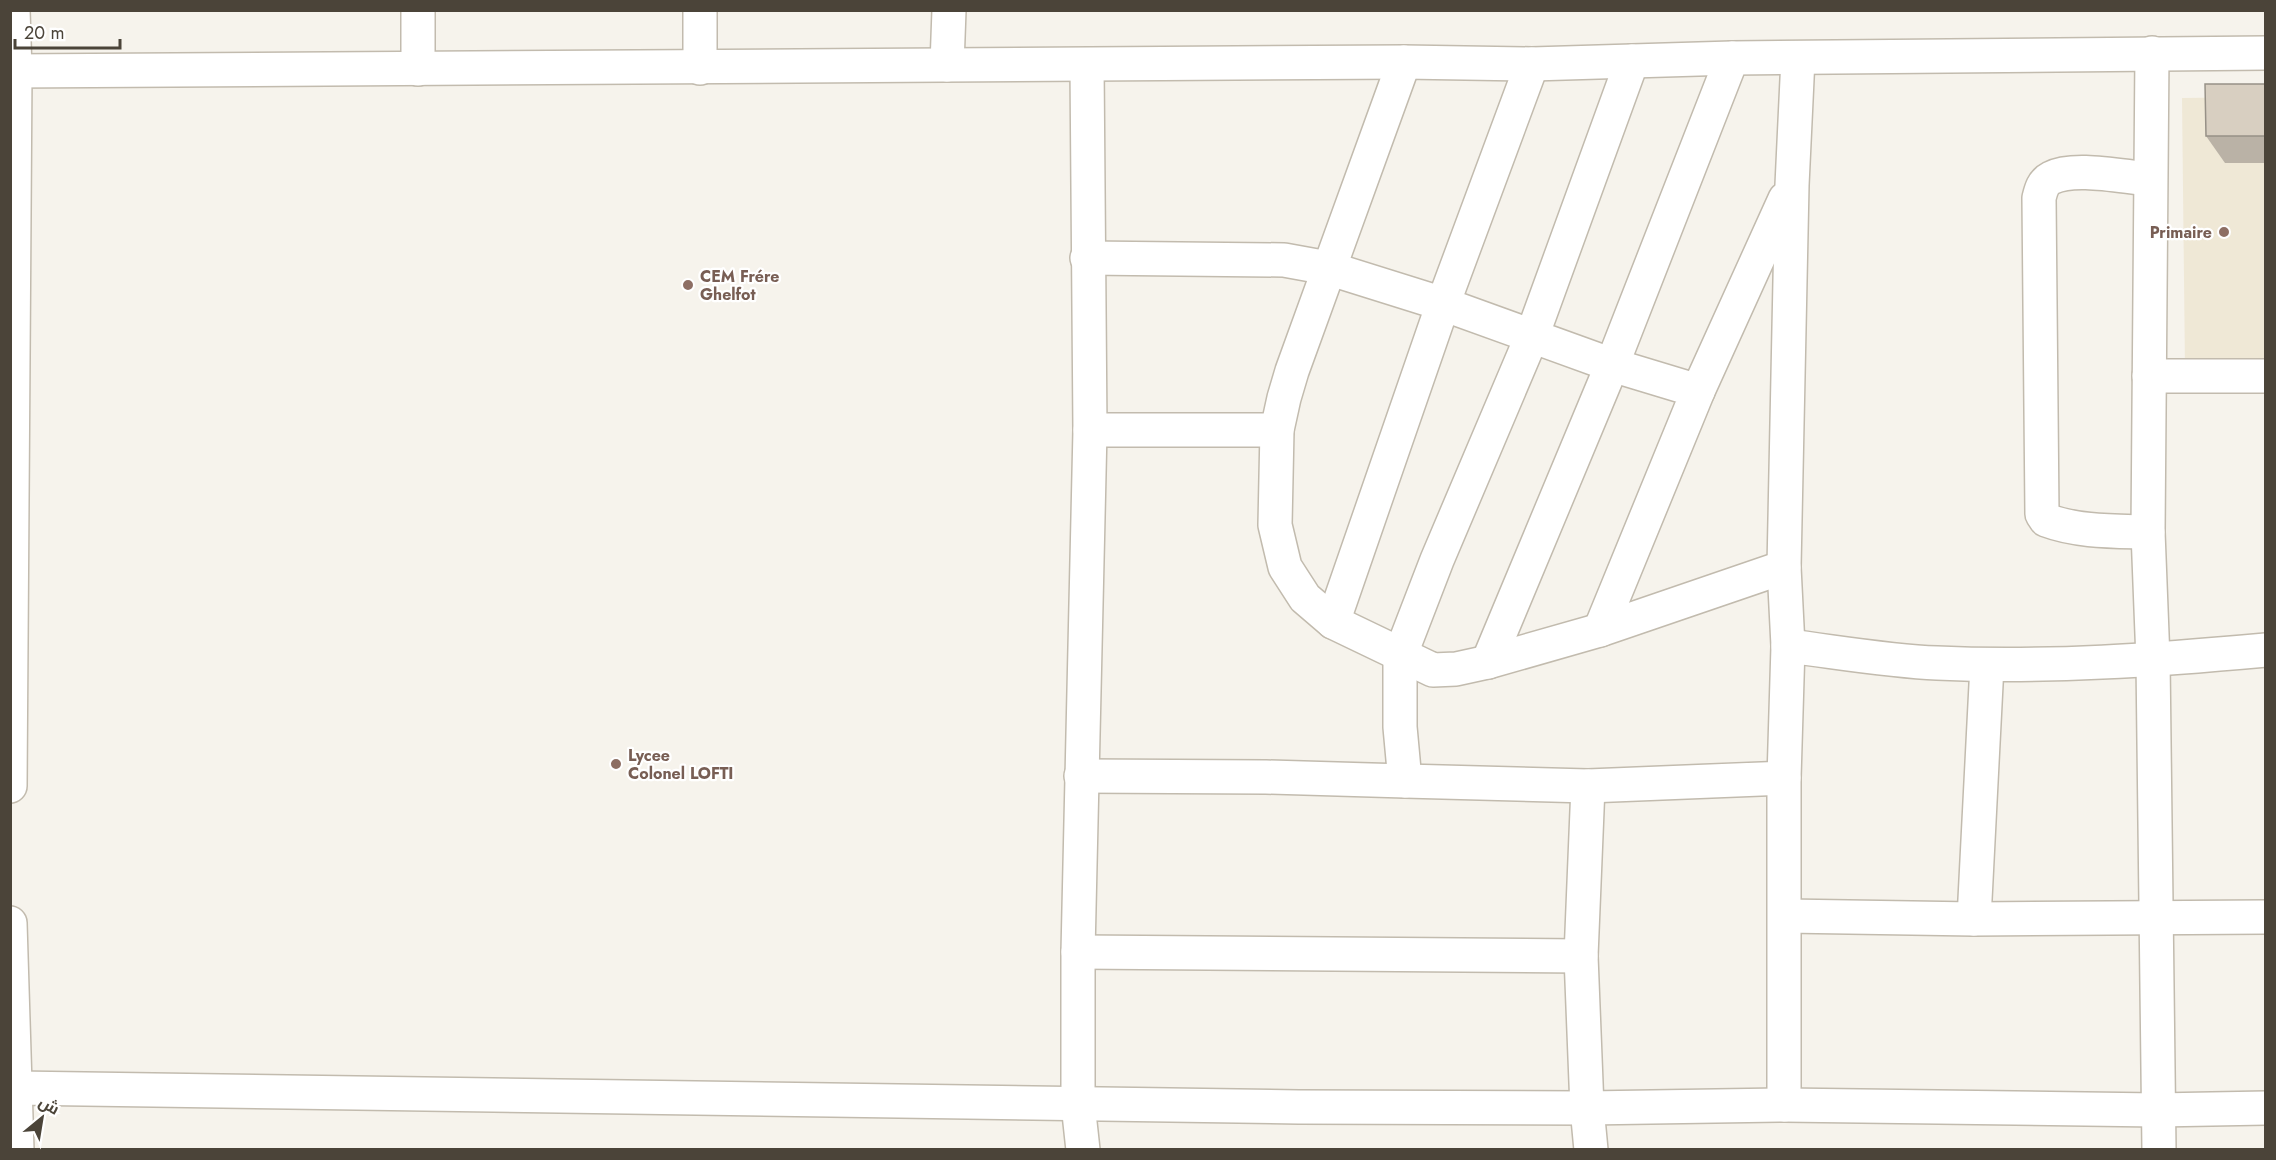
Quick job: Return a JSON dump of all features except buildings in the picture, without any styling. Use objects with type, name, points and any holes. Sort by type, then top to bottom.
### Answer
[{"type":"street","points":[[10,786],[13,10]]},
{"type":"street","points":[[418,10],[418,69]]},
{"type":"street","points":[[700,10],[700,68]]},
{"type":"street","points":[[947,65],[949,10]]},
{"type":"street","points":[[2152,53],[2148,532],[2153,660],[2158,1149]]},
{"type":"street","points":[[13,71],[1404,62],[1532,64],[1732,58],[2265,53]]},
{"type":"street","points":[[1488,662],[1612,366],[1732,58]]},
{"type":"street","points":[[1784,1105],[1786,916],[1784,778],[1788,646],[1785,567],[1792,185],[1798,58]]},
{"type":"street","points":[[1406,781],[1400,727],[1400,656],[1437,560],[1532,336],[1632,61]]},
{"type":"street","points":[[1404,62],[1286,389],[1277,430],[1275,525],[1285,567],[1305,598],[1333,622],[1400,656],[1433,670],[1456,669],[1600,630],[1785,567]]},
{"type":"street","points":[[1333,622],[1443,304],[1532,64]]},
{"type":"street","points":[[1083,1149],[1078,1104],[1078,952],[1090,430],[1087,65]]},
{"type":"street","points":[[2148,532],[2092,530],[2060,526],[2046,520],[2042,514],[2039,198],[2043,185],[2048,180],[2066,174],[2150,179]]},
{"type":"street","points":[[1600,630],[1698,391],[1792,185]]},
{"type":"street","points":[[1087,258],[1284,260],[1328,268],[1443,304],[1612,366],[1698,391]]},
{"type":"street","points":[[2149,376],[2265,376]]},
{"type":"street","points":[[1090,430],[1277,430]]},
{"type":"street","points":[[1788,646],[1935,663],[1987,664],[2153,660],[2265,650]]},
{"type":"street","points":[[1974,919],[1987,664]]},
{"type":"street","points":[[1081,776],[1266,777],[1588,786],[1784,778]]},
{"type":"street","points":[[1588,786],[1581,956],[1587,1108],[1592,1149]]},
{"type":"street","points":[[1786,916],[1974,919],[2265,917]]},
{"type":"street","points":[[10,923],[17,1149]]},
{"type":"street","points":[[1078,952],[1581,956]]},
{"type":"street","points":[[16,1088],[1078,1104],[1587,1108],[1784,1105],[2157,1110],[2265,1108]]},
{"type":"shaded area","name":"Primaire","points":[[2265,97],[2265,367],[2185,369],[2182,98]]},
{"type":"place","name":"Primaire","points":[[2224,232]]},
{"type":"place","name":"CEM Frére Ghelfot","points":[[688,285]]},
{"type":"place","name":"Lycee Colonel LOFTI","points":[[616,764]]}]
